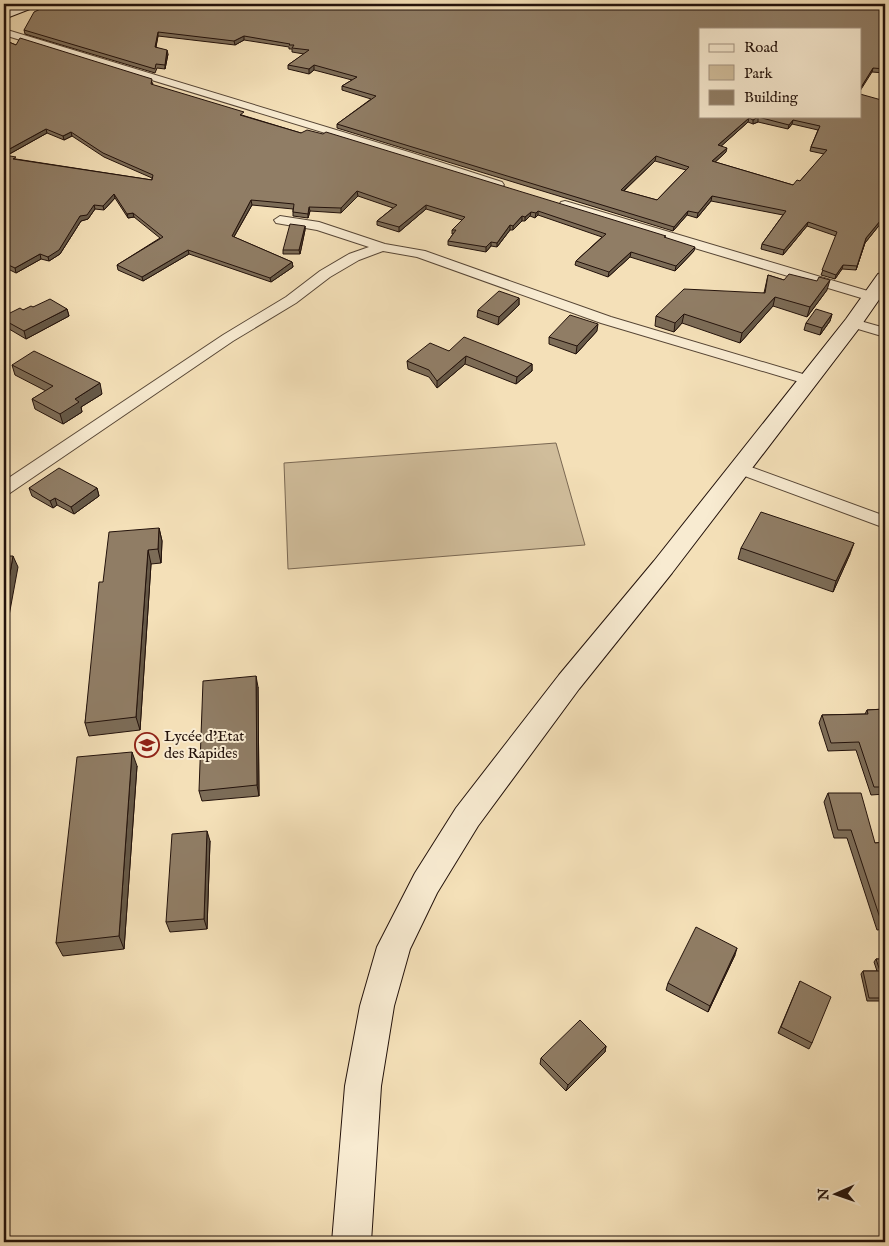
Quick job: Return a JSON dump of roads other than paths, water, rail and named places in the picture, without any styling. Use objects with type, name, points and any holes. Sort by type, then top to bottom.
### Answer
[{"type":"main road","points":[[4,15],[30,4]]},
{"type":"main road","points":[[351,1242],[363,1086],[377,1006],[394,947],[426,883],[467,817],[570,682],[663,567],[853,323],[885,278]]},
{"type":"street","points":[[4,32],[408,155],[508,188]]},
{"type":"street","points":[[553,202],[873,297]]},
{"type":"street","points":[[280,220],[318,226],[382,247],[420,254],[606,320],[808,380]]},
{"type":"street","points":[[4,489],[228,338],[291,300],[325,274],[354,256],[382,247]]},
{"type":"street","points":[[853,323],[885,333]]},
{"type":"street","points":[[740,468],[885,522]]},
{"type":"place","name":"Lycée d'Etat des Rapides","points":[[147,745]]}]
